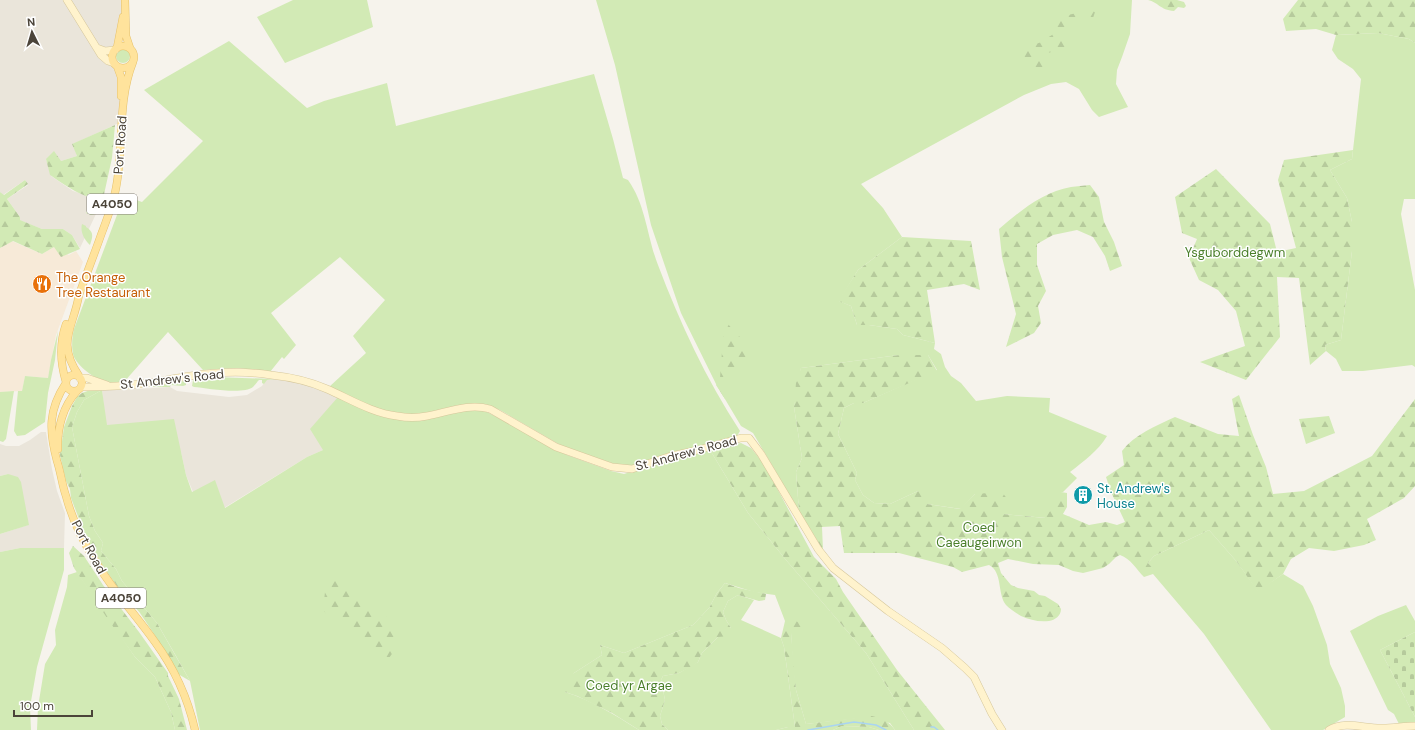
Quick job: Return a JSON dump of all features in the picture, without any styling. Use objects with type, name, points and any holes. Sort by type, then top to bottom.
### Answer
[{"type":"main road","name":"Port Road","points":[[79,377],[69,357],[67,343],[68,332],[79,295],[108,215],[115,192],[120,163],[122,108],[128,74],[134,55],[126,36],[125,0]]},
{"type":"main road","name":"Port Road","points":[[122,108],[121,77],[112,57],[116,49],[125,12]]},
{"type":"main road","points":[[116,49],[124,46],[130,48]]},
{"type":"main road","points":[[116,64],[121,67],[127,67],[133,62]]},
{"type":"main road","name":"Port Road","points":[[79,295],[74,303],[62,338],[60,356],[66,383],[56,400],[51,420],[54,452],[68,505],[84,541],[102,572],[168,663],[183,694],[195,730]]},
{"type":"main road","points":[[76,375],[82,381],[79,389],[70,390],[66,383],[68,377],[76,375]]},
{"type":"main road","name":"Port Road","points":[[57,461],[60,423],[68,404],[79,389]]},
{"type":"street","points":[[67,0],[97,50],[104,59],[116,64]]},
{"type":"street","points":[[97,48],[105,51],[116,49]]},
{"type":"street","name":"St Andrew's Road","points":[[79,389],[134,385],[209,374],[252,373],[283,377],[314,384],[337,393],[362,406],[396,416],[410,418],[481,406],[496,412],[556,447],[612,467],[625,469],[632,469],[671,456],[741,438],[749,438],[761,454],[818,549],[834,568],[888,611],[942,648],[974,677],[992,714],[1002,730]]},
{"type":"street","name":"St Andrew's Road","points":[[79,377],[101,382],[109,386]]},
{"type":"street","points":[[1329,730],[1345,725],[1372,728],[1415,726]]},
{"type":"shaded area","points":[[0,0],[122,0],[122,17],[110,64],[116,70],[123,83],[119,123],[73,144],[77,156],[61,161],[46,159],[51,176],[73,191],[98,199],[103,199],[80,248],[72,235],[63,229],[42,229],[19,220],[20,217],[7,199],[28,185],[25,180],[3,195],[0,192]]},
{"type":"shaded area","points":[[12,241],[42,254],[54,247],[69,255],[76,251],[83,262],[56,335],[48,378],[25,376],[22,391],[0,392],[0,248]]},
{"type":"shaded area","points":[[275,379],[309,384],[338,397],[323,450],[307,457],[224,508],[193,492],[186,475],[181,452],[106,425],[102,390],[170,387],[177,391],[229,397],[247,395],[262,386],[266,380]]},
{"type":"shaded area","points":[[41,432],[46,432],[57,491],[65,513],[64,548],[20,548],[0,552],[0,534],[28,525],[8,474],[0,476],[0,444],[6,446],[19,446]]},
{"type":"green space","points":[[293,0],[367,0],[373,27],[285,63],[257,17]]},
{"type":"green space","points":[[596,0],[1132,0],[1130,34],[1117,70],[1116,84],[1128,107],[1099,117],[1092,110],[1079,89],[1066,82],[1051,84],[1024,95],[861,184],[883,208],[902,237],[858,270],[839,301],[851,306],[857,325],[897,329],[903,335],[935,343],[934,349],[941,354],[945,367],[951,376],[961,383],[976,401],[1007,396],[1050,398],[1049,412],[1107,436],[1095,451],[1070,472],[1077,478],[1063,492],[1061,492],[1061,497],[1046,518],[1003,514],[975,494],[961,509],[927,504],[918,491],[890,504],[874,503],[863,495],[855,480],[857,473],[838,434],[844,408],[854,403],[863,403],[937,370],[928,355],[899,355],[801,368],[794,407],[802,458],[796,472],[799,511],[753,433],[741,426],[716,384],[681,313],[651,225],[615,65]]},
{"type":"green space","points":[[1148,0],[1177,0],[1184,2],[1186,6],[1184,8],[1178,7],[1174,11],[1162,8],[1154,2]]},
{"type":"green space","points":[[1298,0],[1415,0],[1415,43],[1409,39],[1378,33],[1336,35],[1316,29],[1286,31],[1283,19]]},
{"type":"green space","points":[[1090,10],[1095,12],[1093,18],[1065,26],[1068,41],[1065,48],[1041,55],[1047,69],[1046,74],[1040,77],[1027,59],[1020,53],[1024,45],[1039,43],[1052,35],[1054,24],[1059,17]]},
{"type":"green space","points":[[1378,33],[1409,39],[1415,43],[1415,199],[1404,199],[1401,214],[1415,290],[1415,367],[1412,365],[1363,371],[1342,371],[1336,359],[1326,351],[1325,345],[1341,340],[1352,251],[1352,222],[1347,198],[1330,170],[1352,159],[1361,79],[1353,69],[1338,59],[1332,50],[1336,35]]},
{"type":"green space","points":[[229,41],[307,108],[324,101],[387,83],[396,126],[594,74],[623,178],[628,180],[643,210],[654,254],[666,287],[694,350],[740,431],[737,436],[638,465],[620,466],[562,446],[500,410],[485,404],[418,415],[393,413],[365,404],[329,387],[366,353],[353,336],[385,300],[340,257],[271,313],[296,345],[284,359],[282,357],[270,372],[238,368],[203,370],[168,332],[124,382],[114,384],[107,383],[101,381],[85,370],[77,362],[73,354],[73,332],[120,207],[122,195],[142,202],[203,141],[144,90]]},
{"type":"green space","points":[[123,49],[128,51],[130,56],[128,61],[123,63],[118,61],[116,56],[118,51]]},
{"type":"green space","points":[[115,125],[112,158],[103,199],[96,199],[82,194],[50,175],[46,159],[54,151],[61,161],[77,156],[72,144]]},
{"type":"green space","name":"Ysguborddegwm","points":[[1353,150],[1352,159],[1330,170],[1347,198],[1352,222],[1352,251],[1341,340],[1325,345],[1326,351],[1310,365],[1299,278],[1277,277],[1280,337],[1246,380],[1200,362],[1245,346],[1236,311],[1218,290],[1199,280],[1189,258],[1197,239],[1182,233],[1175,197],[1216,169],[1270,224],[1277,252],[1296,248],[1278,180],[1284,160]]},
{"type":"green space","points":[[25,180],[28,184],[7,199],[20,217],[20,220],[42,229],[63,229],[72,235],[80,249],[61,257],[54,247],[42,254],[13,241],[0,248],[0,192],[4,195]]},
{"type":"green space","points":[[1090,185],[1099,197],[1104,222],[1114,242],[1122,266],[1110,271],[1105,256],[1093,237],[1077,230],[1053,235],[1037,244],[1037,265],[1046,291],[1038,306],[1041,323],[1034,333],[1006,347],[1016,314],[1002,257],[999,229],[1032,203],[1051,193],[1071,187]]},
{"type":"green space","points":[[100,202],[105,202],[100,213],[91,215],[86,213],[90,207]]},
{"type":"green space","points":[[82,224],[92,233],[90,245],[83,235]]},
{"type":"green space","points":[[902,237],[971,241],[980,290],[964,284],[927,290],[935,343],[903,335],[897,329],[857,325],[851,306],[838,301],[858,270]]},
{"type":"green space","points":[[728,324],[744,342],[747,352],[747,359],[746,367],[739,372],[729,375],[725,399],[716,385],[720,378],[724,325]]},
{"type":"green space","points":[[58,331],[45,422],[25,435],[17,436],[14,431],[18,391],[22,391],[25,376],[48,378]]},
{"type":"green space","name":"Coed Caeaugeirwon","points":[[899,355],[928,355],[937,371],[863,403],[854,403],[844,408],[838,434],[857,473],[855,480],[863,495],[874,503],[890,504],[918,491],[928,494],[927,504],[960,509],[975,494],[1002,492],[1008,500],[1003,514],[1045,518],[1060,497],[1061,492],[1067,493],[1067,507],[1063,514],[1089,525],[1106,522],[1117,525],[1125,522],[1111,492],[1106,477],[1124,465],[1122,451],[1127,445],[1139,435],[1175,417],[1218,434],[1239,436],[1232,399],[1239,395],[1266,467],[1273,494],[1304,491],[1372,456],[1415,399],[1415,486],[1404,498],[1367,519],[1376,540],[1364,545],[1334,551],[1309,548],[1291,559],[1283,574],[1258,592],[1237,562],[1209,530],[1154,556],[1148,563],[1154,570],[1153,574],[1144,577],[1130,562],[1120,555],[1103,568],[1083,573],[1073,571],[1059,565],[1033,564],[1008,559],[998,563],[1001,573],[1011,585],[1034,591],[1039,595],[1045,596],[1058,604],[1061,609],[1059,616],[1055,619],[1049,621],[1031,620],[1021,616],[1006,605],[1003,600],[996,573],[989,565],[962,572],[953,567],[899,553],[844,553],[840,526],[822,527],[823,550],[799,511],[796,472],[802,458],[794,407],[796,383],[801,368]]},
{"type":"green space","points":[[213,377],[275,379],[267,380],[264,384],[262,383],[262,380],[259,380],[253,387],[241,391],[192,386],[193,380],[195,379]]},
{"type":"green space","points":[[186,381],[186,385],[183,386],[171,385],[170,387],[148,387]]},
{"type":"green space","points":[[93,389],[102,390],[84,400],[77,412],[72,427],[89,516],[95,531],[103,543],[101,551],[116,569],[122,581],[157,623],[190,681],[178,674],[166,652],[140,613],[117,586],[102,565],[86,537],[71,498],[70,489],[66,481],[60,455],[64,427],[77,397],[82,393]]},
{"type":"green space","points":[[102,390],[107,425],[174,419],[186,475],[192,492],[215,480],[225,508],[307,457],[323,450],[310,429],[338,397],[380,416],[408,421],[475,409],[487,412],[567,455],[611,471],[624,474],[666,460],[710,450],[748,513],[786,560],[866,653],[914,730],[895,730],[890,723],[861,718],[806,724],[796,690],[793,667],[791,633],[796,621],[785,621],[775,595],[754,592],[725,583],[717,593],[709,608],[693,625],[624,653],[600,645],[602,655],[574,673],[565,692],[575,695],[612,713],[639,730],[200,730],[190,681],[157,623],[122,581],[116,569],[101,551],[103,543],[95,531],[89,516],[72,427],[77,412],[84,400]]},
{"type":"green space","points":[[14,391],[6,439],[3,442],[0,441],[0,392]]},
{"type":"green space","points":[[1329,416],[1335,433],[1306,444],[1299,419]]},
{"type":"green space","points":[[741,443],[751,448],[764,464],[814,557],[836,579],[843,592],[897,670],[945,730],[914,730],[866,653],[786,560],[748,513],[710,450]]},
{"type":"green space","points":[[8,474],[18,477],[21,482],[29,525],[0,534],[0,476]]},
{"type":"green space","points":[[1209,530],[1237,562],[1258,591],[1283,574],[1303,586],[1313,606],[1327,645],[1330,664],[1341,688],[1345,706],[1345,717],[1323,730],[1271,730],[1204,634],[1153,574],[1153,570],[1148,563],[1154,556]]},
{"type":"green space","points":[[73,546],[84,556],[103,585],[168,673],[179,699],[187,730],[175,730],[171,712],[155,677],[135,657],[74,568],[69,553]]},
{"type":"green space","points":[[20,548],[64,548],[64,570],[37,667],[30,707],[31,730],[0,730],[0,552]]},
{"type":"green space","points":[[77,572],[135,657],[155,677],[171,712],[175,730],[37,730],[38,707],[45,664],[56,645],[55,630],[67,587],[68,575]]},
{"type":"green space","points":[[337,578],[396,625],[398,635],[394,651],[389,658],[367,647],[342,622],[331,619],[323,610],[325,592]]},
{"type":"green space","name":"Coed yr Argae","points":[[725,583],[739,588],[766,594],[765,600],[759,601],[738,595],[728,601],[723,612],[731,628],[729,636],[718,637],[702,653],[698,662],[693,666],[679,673],[663,676],[661,680],[665,700],[660,716],[662,724],[668,730],[639,730],[612,713],[577,696],[565,692],[560,686],[574,673],[602,655],[600,645],[624,653],[693,625],[709,608],[717,593]]},
{"type":"green space","points":[[738,595],[754,600],[741,620],[781,638],[784,647],[795,727],[776,730],[668,730],[662,724],[660,716],[665,700],[661,680],[663,676],[679,673],[698,662],[702,653],[718,637],[731,628],[723,612],[728,601]]},
{"type":"green space","points":[[1406,605],[1415,621],[1415,632],[1380,650],[1415,717],[1415,722],[1399,724],[1394,714],[1388,710],[1350,631],[1378,616]]},
{"type":"green space","points":[[785,621],[796,621],[805,625],[806,632],[799,635],[791,633],[796,690],[806,724],[872,716],[888,722],[895,730],[879,730],[869,727],[842,726],[833,730],[776,730],[795,727],[784,647],[781,638]]},
{"type":"green space","points":[[1415,632],[1415,717],[1380,650]]},
{"type":"green space","points":[[842,726],[869,727],[879,730],[833,730]]},
{"type":"waterway","points":[[808,730],[854,722],[876,725],[886,730]]},
{"type":"waterway","points":[[931,727],[938,730]]},
{"type":"place","name":"The Orange Tree Restaurant","points":[[42,284]]},
{"type":"place","name":"St. Andrew's House","points":[[1083,495]]}]
